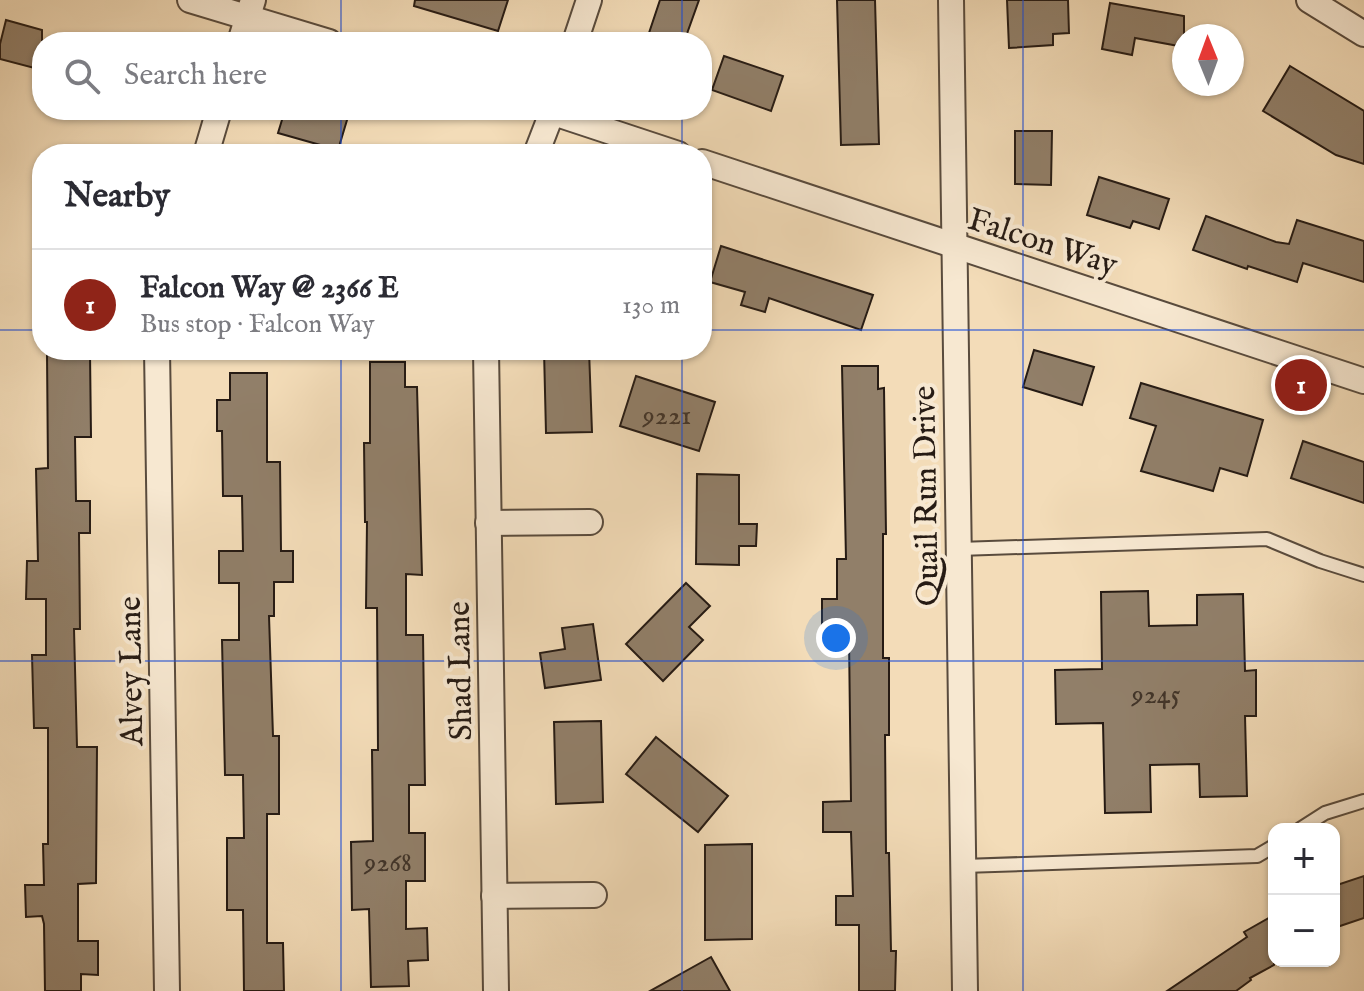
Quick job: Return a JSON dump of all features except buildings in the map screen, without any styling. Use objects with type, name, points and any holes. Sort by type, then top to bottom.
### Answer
[{"type":"street","points":[[190,0],[250,9],[305,32]]},
{"type":"street","points":[[578,32],[589,0]]},
{"type":"street","name":"Quail Run Drive","points":[[951,0],[965,991]]},
{"type":"street","points":[[1309,0],[1364,34]]},
{"type":"street","points":[[243,32],[250,9]]},
{"type":"street","points":[[209,144],[216,120]]},
{"type":"street","points":[[539,144],[547,120]]},
{"type":"street","points":[[577,120],[648,144]]},
{"type":"street","name":"Falcon Way","points":[[712,165],[1364,381]]},
{"type":"street","name":"Alvey Lane","points":[[157,360],[167,991]]},
{"type":"street","name":"Shad Lane","points":[[486,360],[496,991]]},
{"type":"street","points":[[488,523],[590,522]]},
{"type":"street","points":[[494,896],[594,895]]},
{"type":"lane","points":[[959,549],[1267,539],[1364,575]]},
{"type":"lane","points":[[1309,823],[1325,813],[1364,801]]},
{"type":"lane","points":[[963,866],[1257,856],[1268,850]]},
{"type":"place","name":"Falcon Way @ 2366 E","points":[[1301,385]]}]
